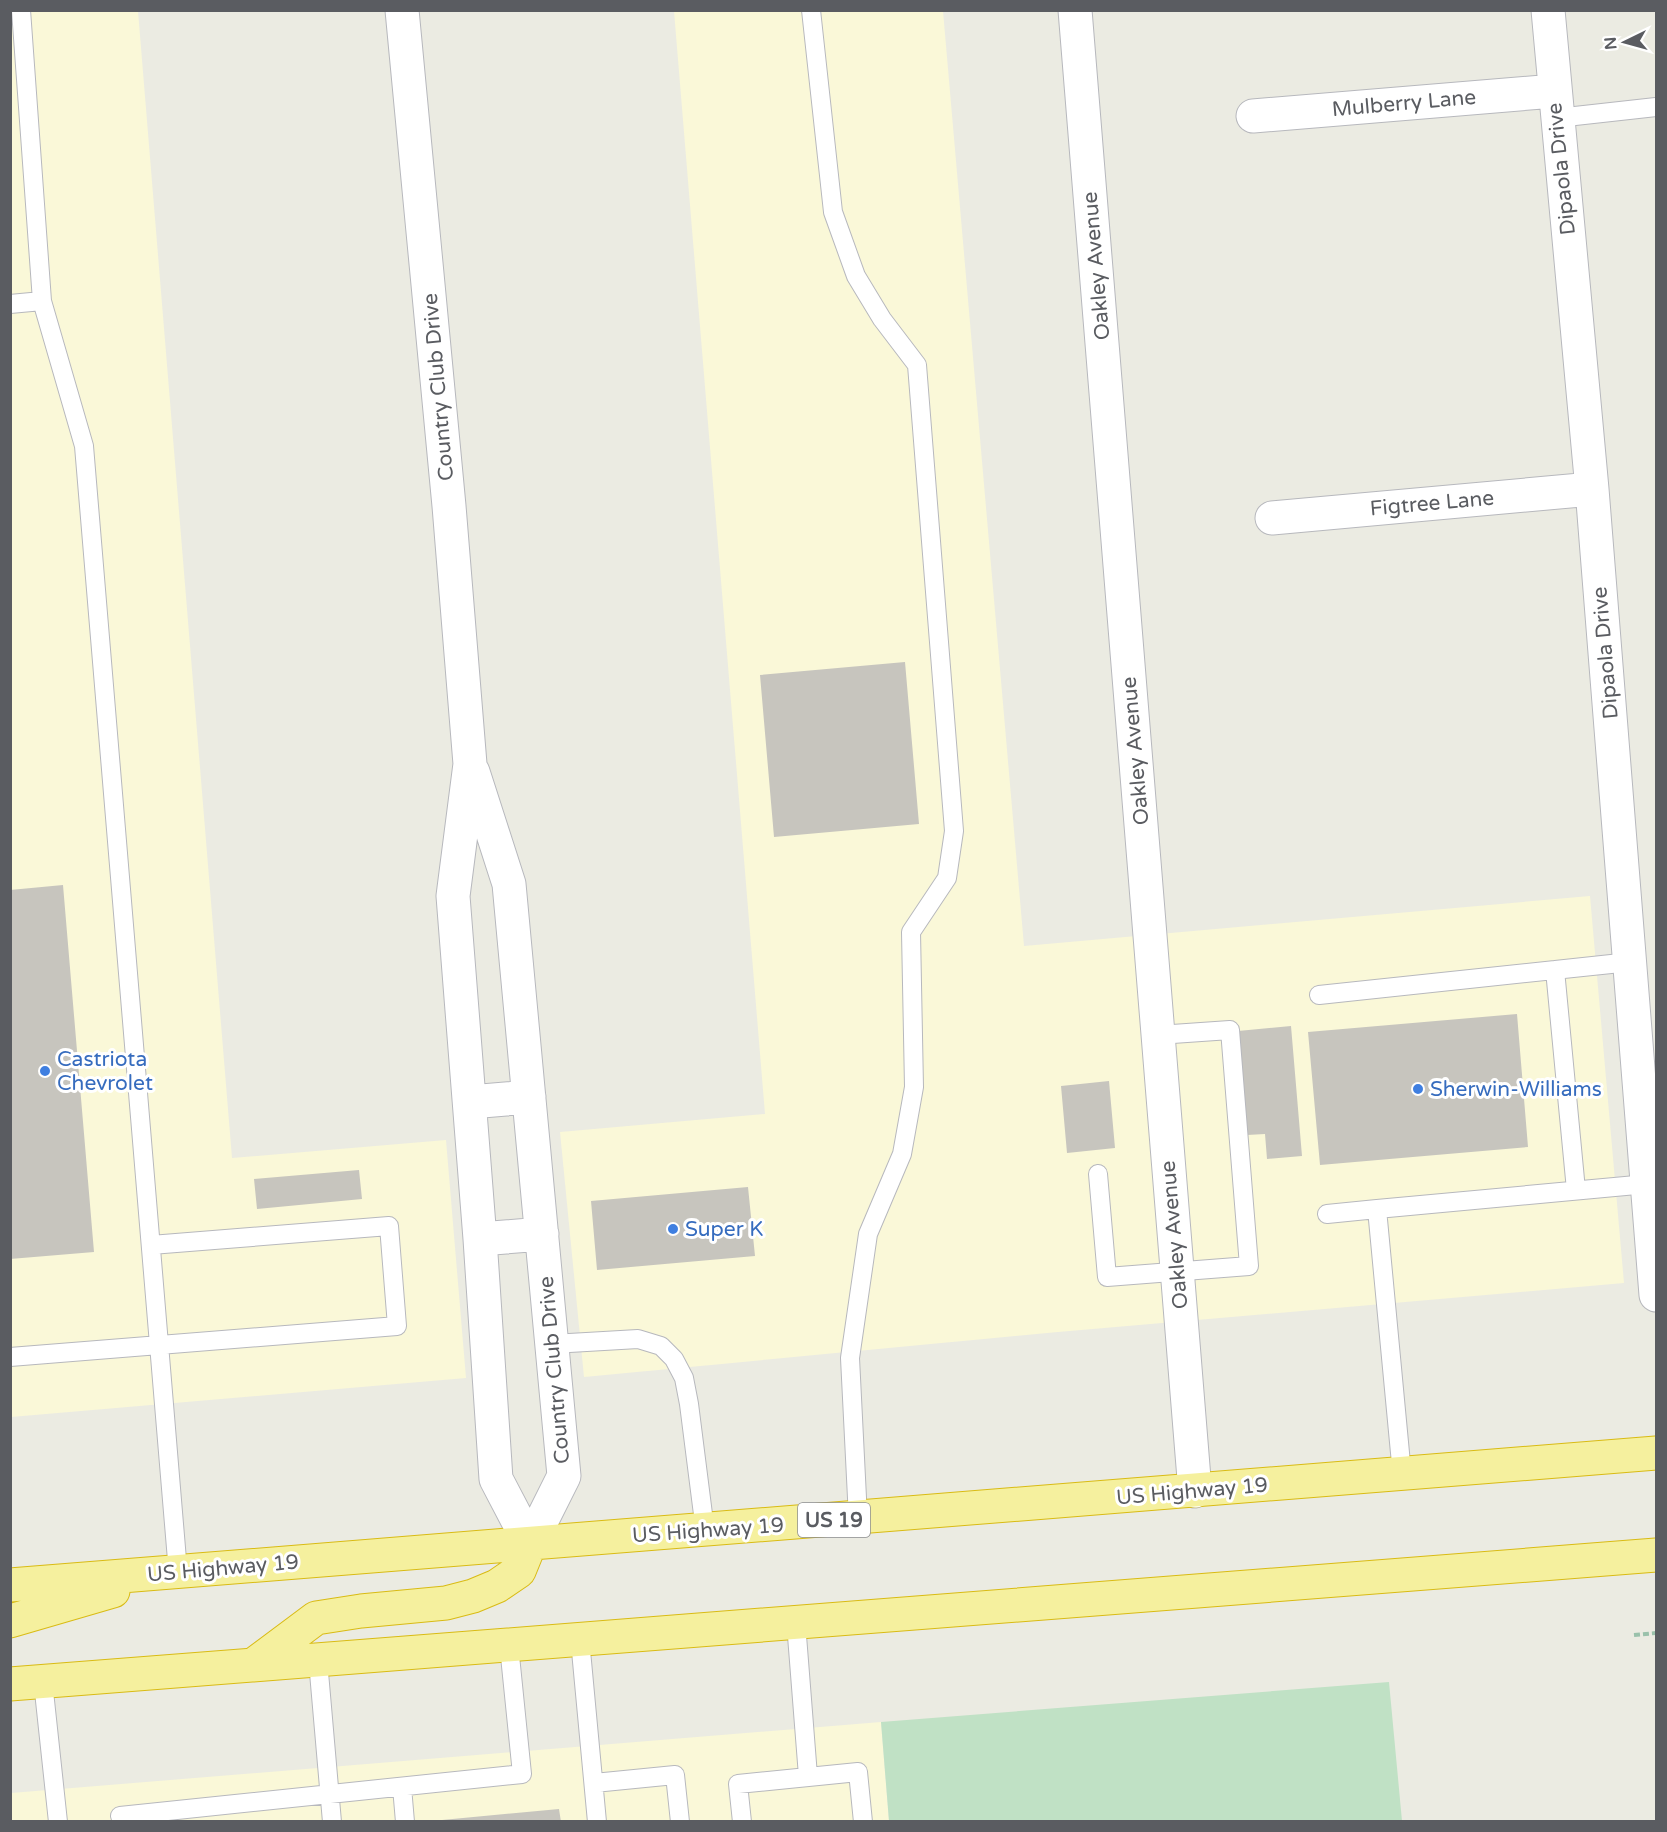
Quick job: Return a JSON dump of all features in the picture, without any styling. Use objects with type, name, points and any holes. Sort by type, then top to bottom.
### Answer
[{"type":"highway","name":"US Highway 19","points":[[10,1585],[1656,1453]]},
{"type":"highway","points":[[253,1665],[316,1618],[446,1603],[473,1596],[497,1586],[519,1571],[530,1544]]},
{"type":"highway","points":[[10,1684],[1656,1555]]},
{"type":"highway","points":[[10,1621],[178,1572]]},
{"type":"street","name":"Country Club Drive","points":[[402,10],[449,506],[470,764],[453,896],[470,1102],[496,1479],[530,1544]]},
{"type":"street","name":"Oakley Avenue","points":[[1075,10],[1195,1491]]},
{"type":"street","name":"Dipaola Drive","points":[[1548,10],[1592,489],[1630,962],[1645,1019],[1647,1184],[1654,1230],[1656,1295]]},
{"type":"street","name":"Mulberry Lane","points":[[1253,116],[1556,104]]},
{"type":"street","name":"Figtree Lane","points":[[1272,518],[1592,489]]},
{"type":"street","name":"Country Club Drive","points":[[470,764],[509,884],[564,1476],[530,1544]]},
{"type":"street","points":[[470,1102],[529,1097]]},
{"type":"street","points":[[480,1239],[542,1234]]},
{"type":"lane","points":[[21,10],[42,301],[84,446],[178,1572]]},
{"type":"lane","points":[[811,10],[833,212],[856,276],[882,319],[917,365],[954,831],[947,878],[911,932],[914,1087],[902,1154],[868,1234],[850,1358],[858,1518]]},
{"type":"lane","points":[[1556,104],[1656,107]]},
{"type":"lane","points":[[10,304],[42,301]]},
{"type":"lane","points":[[1319,995],[1630,962]]},
{"type":"lane","points":[[1555,970],[1576,1191]]},
{"type":"lane","points":[[1098,1174],[1107,1277],[1249,1266],[1230,1030],[1158,1035]]},
{"type":"lane","points":[[1327,1214],[1647,1184]]},
{"type":"lane","points":[[1377,1209],[1402,1474]]},
{"type":"lane","points":[[10,1357],[397,1326],[388,1226],[151,1245]]},
{"type":"lane","points":[[552,1344],[638,1339],[661,1346],[674,1359],[684,1378],[689,1404],[705,1530]]},
{"type":"lane","points":[[796,1623],[808,1776]]},
{"type":"lane","points":[[580,1640],[597,1821]]},
{"type":"lane","points":[[120,1815],[522,1774],[509,1646]]},
{"type":"lane","points":[[318,1661],[332,1821]]},
{"type":"lane","points":[[44,1682],[58,1821]]},
{"type":"lane","points":[[742,1821],[738,1784],[858,1772],[863,1821]]},
{"type":"lane","points":[[594,1783],[675,1775],[680,1821]]},
{"type":"lane","points":[[402,1787],[405,1821]]},
{"type":"path","points":[[1634,1635],[1656,1633]]},
{"type":"shaded area","name":"Castriota Chevrolet","points":[[11,11],[138,11],[232,1158],[446,1140],[466,1378],[11,1417]]},
{"type":"shaded area","points":[[674,11],[943,11],[1024,946],[1590,896],[1624,1283],[1058,1332],[584,1377],[560,1132],[765,1114]]},
{"type":"shaded area","points":[[881,1722],[889,1821],[11,1822],[11,1793]]},
{"type":"green space","points":[[1389,1682],[1402,1821],[889,1821],[881,1722]]},
{"type":"building","points":[[905,662],[919,824],[774,837],[760,675]]},
{"type":"building","name":"Castriota Chevrolet","points":[[63,885],[94,1252],[10,1259],[10,890]]},
{"type":"building","name":"Sherwin-Williams","points":[[1517,1014],[1528,1147],[1320,1165],[1308,1032]]},
{"type":"building","points":[[1291,1026],[1302,1156],[1267,1159],[1265,1134],[1247,1135],[1238,1031]]},
{"type":"building","points":[[1109,1081],[1115,1148],[1067,1153],[1061,1086]]},
{"type":"building","points":[[359,1170],[362,1199],[257,1209],[254,1179]]},
{"type":"building","name":"Super K","points":[[748,1187],[755,1256],[597,1270],[591,1201]]},
{"type":"building","points":[[559,1809],[561,1822],[442,1822],[442,1820]]},
{"type":"place","name":"Castriota Chevrolet","points":[[45,1071]]},
{"type":"place","name":"Sherwin-Williams","points":[[1418,1089]]},
{"type":"place","name":"Super K","points":[[673,1229]]}]
